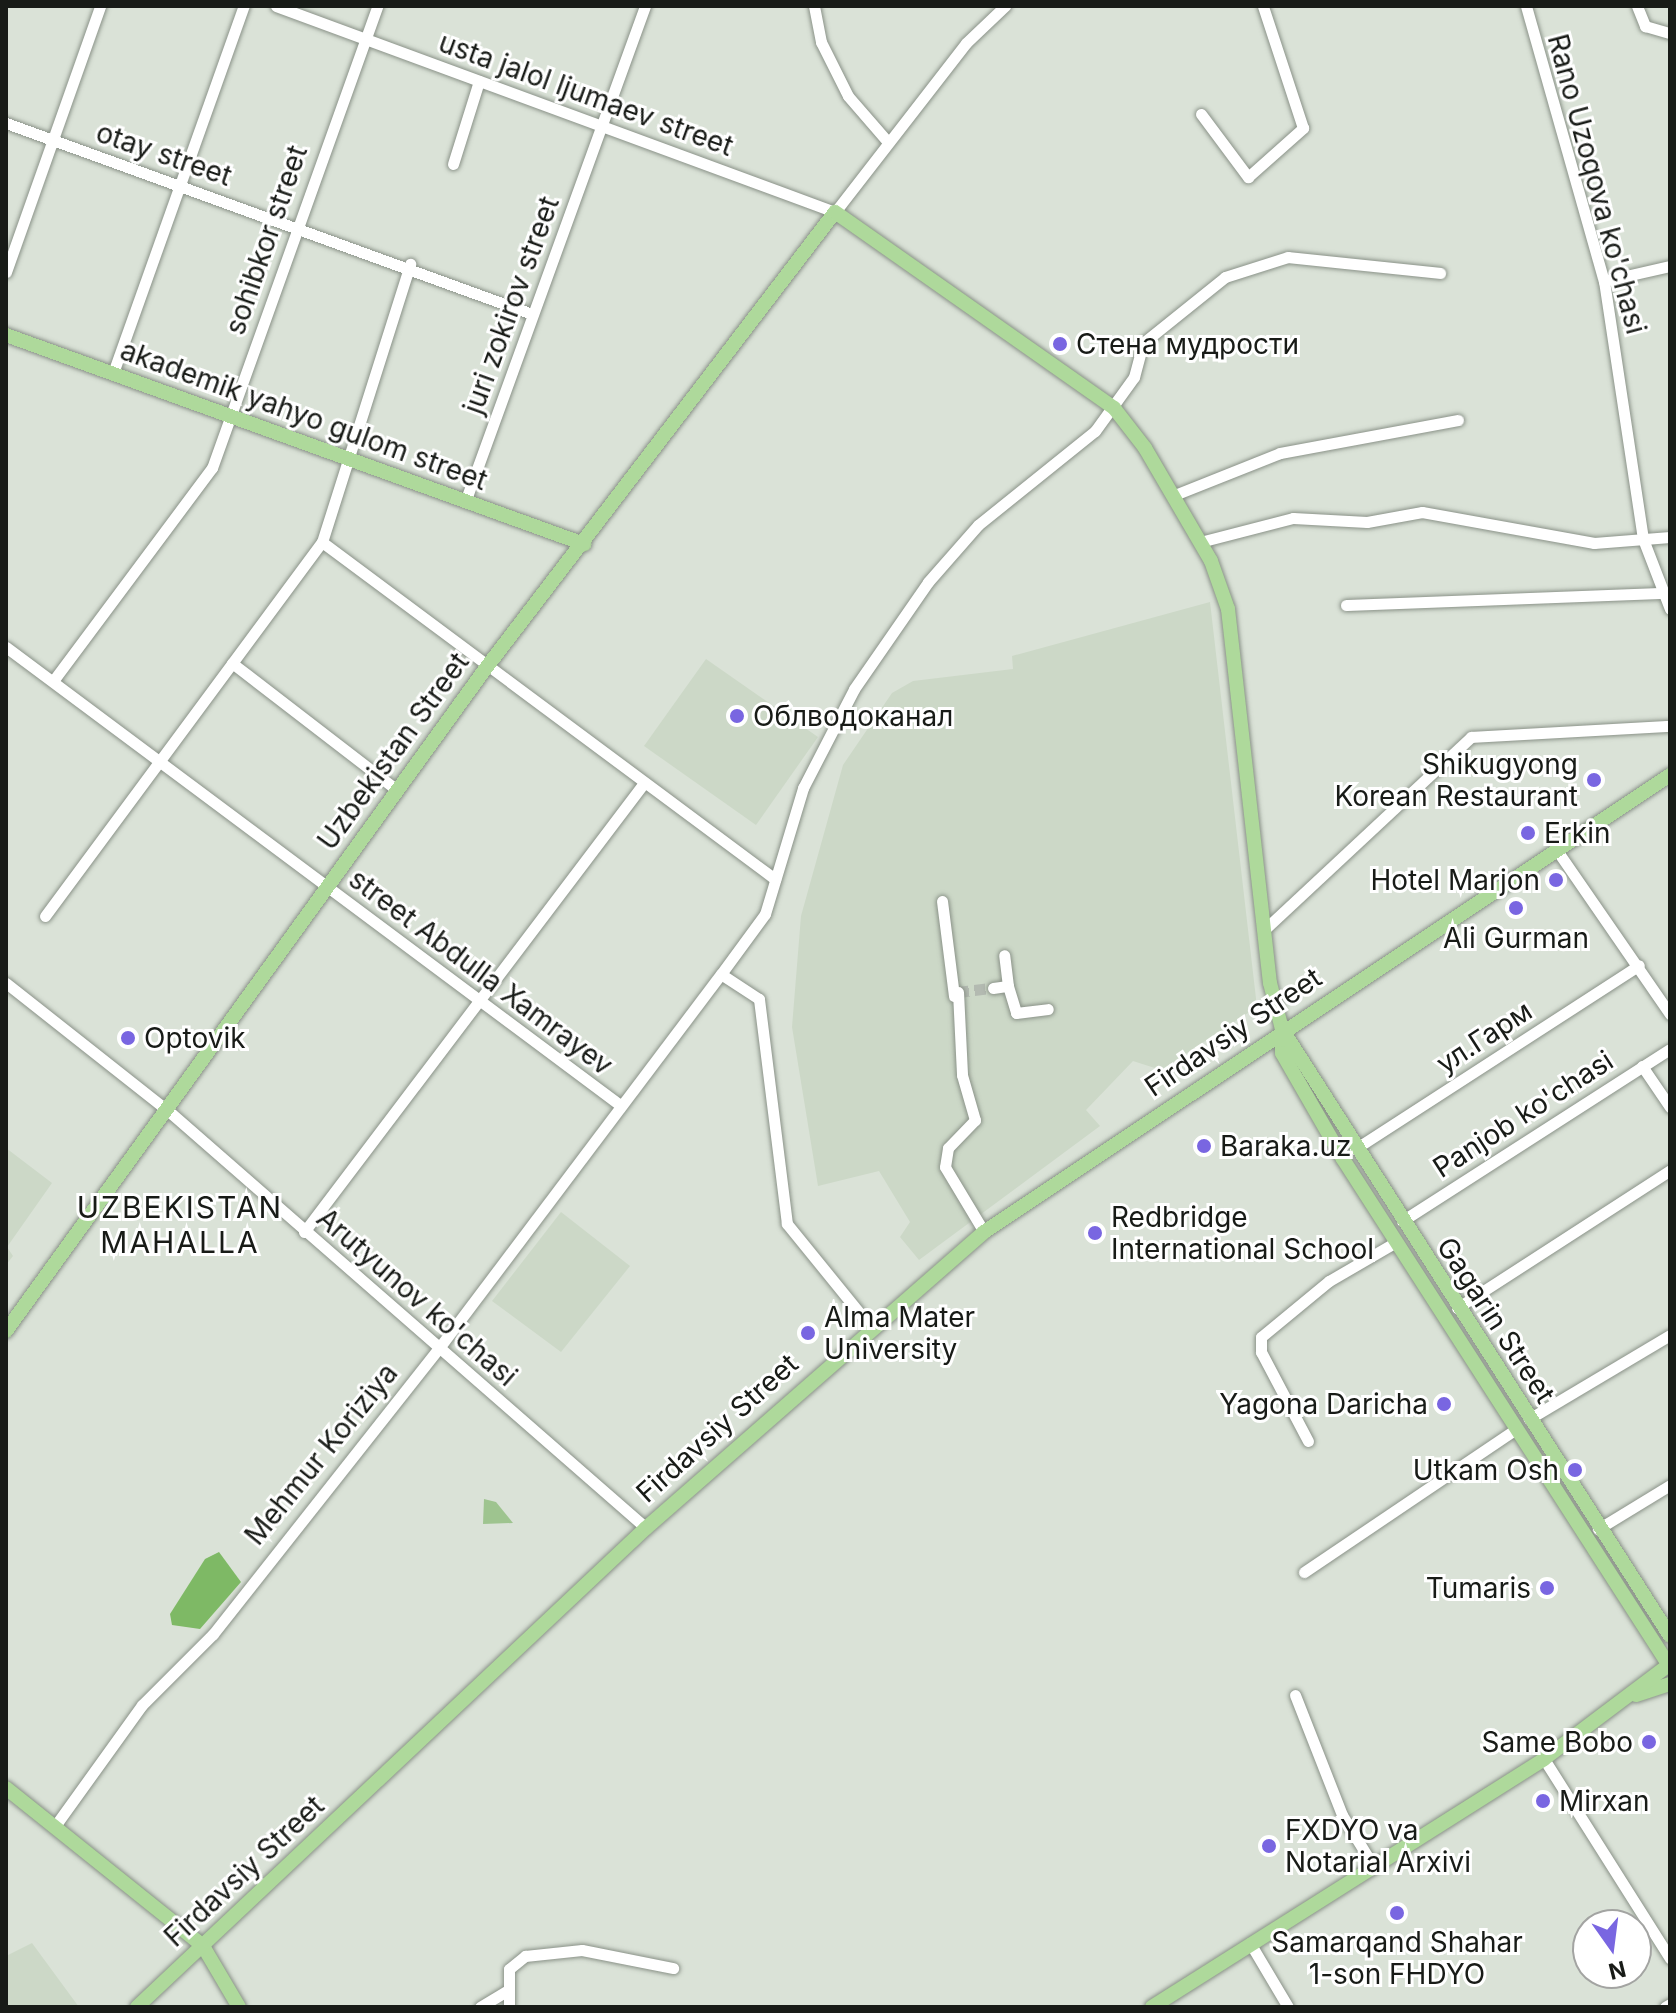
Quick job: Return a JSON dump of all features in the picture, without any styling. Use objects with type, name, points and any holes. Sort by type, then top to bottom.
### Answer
[{"type":"main road","points":[[835,212],[1114,408]]},
{"type":"main road","name":"Uzbekistan Street","points":[[6,1331],[162,1107],[486,668],[584,544],[835,212]]},
{"type":"main road","name":"akademik yahyo gulom street","points":[[6,335],[584,544]]},
{"type":"main road","name":"Gagarin Street","points":[[1114,408],[1200,542],[1228,609],[1264,930],[1282,1029],[1282,1053],[1396,1242],[1670,1665]]},
{"type":"main road","name":"Firdavsiy Street","points":[[137,2007],[646,1528],[870,1326],[984,1232],[1282,1029],[1670,775]]},
{"type":"main road","name":"Gagarin Street","points":[[1282,1029],[1355,1149],[1670,1636]]},
{"type":"main road","points":[[1152,2007],[1544,1759],[1636,1695],[1670,1665]]},
{"type":"main road","points":[[1636,1695],[1670,1684]]},
{"type":"main road","points":[[6,1788],[203,1946],[239,2007]]},
{"type":"street","points":[[6,272],[50,140],[100,6]]},
{"type":"street","points":[[113,373],[244,6]]},
{"type":"street","name":"usta jalol ljumaev street","points":[[276,6],[835,212]]},
{"type":"street","name":"sohibkor street","points":[[53,681],[212,468],[295,223],[377,6]]},
{"type":"street","name":"juri zokirov street","points":[[465,502],[645,6]]},
{"type":"street","points":[[814,6],[821,42],[848,96],[888,142]]},
{"type":"street","points":[[835,212],[888,142],[1005,6]]},
{"type":"street","points":[[1201,114],[1248,177],[1303,128],[1263,6]]},
{"type":"street","name":"Rano Uzoqova ko'chasi","points":[[1526,6],[1604,281],[1643,539],[1661,593],[1670,609]]},
{"type":"street","points":[[1637,6],[1645,26],[1670,33]]},
{"type":"street","points":[[453,164],[479,81]]},
{"type":"street","name":"otay street","points":[[6,123],[410,264],[532,314]]},
{"type":"street","points":[[1114,408],[1143,343],[1252,263],[1288,257],[1440,273]]},
{"type":"street","points":[[45,916],[322,542],[410,264]]},
{"type":"street","points":[[1604,281],[1670,266]]},
{"type":"street","name":"Mehmur Koriziya","points":[[55,1826],[142,1705],[213,1634],[439,1348],[765,914],[803,788],[854,689],[928,582],[978,525],[1114,408]]},
{"type":"street","points":[[1172,496],[1280,453],[1458,420]]},
{"type":"street","points":[[1200,542],[1293,518],[1367,522],[1422,512],[1550,538],[1670,537]]},
{"type":"street","points":[[322,542],[486,668],[775,879]]},
{"type":"street","points":[[1346,605],[1661,593]]},
{"type":"street","name":"street Abdulla Xamrayev","points":[[6,647],[478,1003],[620,1105]]},
{"type":"street","points":[[232,663],[397,790]]},
{"type":"street","points":[[1264,930],[1471,737],[1670,726]]},
{"type":"street","points":[[304,1232],[644,783]]},
{"type":"street","points":[[1556,849],[1670,1014]]},
{"type":"street","points":[[942,901],[975,1120],[948,1148],[945,1167],[984,1232]]},
{"type":"street","points":[[1004,955],[1016,1013],[1048,1009]]},
{"type":"street","name":"ул.Гарм","points":[[1355,1149],[1639,965]]},
{"type":"street","points":[[721,974],[759,999],[787,1224],[870,1326]]},
{"type":"street","name":"Arutyunov ko'chasi","points":[[6,983],[162,1107],[646,1528]]},
{"type":"street","points":[[993,988],[1008,986]]},
{"type":"street","name":"Panjob ko'chasi","points":[[1402,1221],[1670,1049]]},
{"type":"street","points":[[1642,1066],[1670,1107]]},
{"type":"street","points":[[1457,1308],[1670,1170]]},
{"type":"street","points":[[1308,1441],[1261,1352],[1261,1337],[1329,1281],[1396,1242]]},
{"type":"street","points":[[1529,1419],[1670,1335]]},
{"type":"street","points":[[1304,1572],[1516,1429]]},
{"type":"street","points":[[1598,1529],[1670,1485]]},
{"type":"street","points":[[1295,1695],[1342,1815],[1374,1867]]},
{"type":"street","points":[[1544,1759],[1670,1958]]},
{"type":"street","points":[[1250,1943],[1288,2007]]},
{"type":"street","points":[[509,2007],[509,1969],[525,1956],[582,1950],[673,1968]]},
{"type":"street","points":[[480,2007],[507,1991]]},
{"type":"shaded area","points":[[1210,602],[1257,1007],[1161,1070],[1133,1061],[1086,1110],[1100,1126],[919,1260],[900,1237],[910,1222],[879,1171],[818,1186],[792,1027],[801,916],[843,765],[892,693],[913,681],[1013,669],[1012,656]]},
{"type":"shaded area","points":[[706,659],[818,737],[756,825],[644,746]]},
{"type":"shaded area","points":[[6,1148],[52,1183],[7,1247],[13,1256],[6,1265]]},
{"type":"shaded area","points":[[561,1212],[630,1266],[561,1352],[492,1301]]},
{"type":"shaded area","points":[[32,1943],[79,2007],[6,2007],[6,1956]]},
{"type":"green space","points":[[484,1499],[496,1502],[513,1523],[483,1524]]},
{"type":"green space","points":[[219,1552],[241,1582],[200,1629],[172,1625],[170,1614],[205,1559]]},
{"type":"tunnel","points":[[958,992],[993,988]]},
{"type":"place","name":"Стена мудрости","points":[[1060,344]]},
{"type":"place","name":"Облводоканал","points":[[737,716]]},
{"type":"place","name":"Shikugyong Korean Restaurant","points":[[1594,780]]},
{"type":"place","name":"Erkin","points":[[1528,833]]},
{"type":"place","name":"Hotel Marjon","points":[[1556,880]]},
{"type":"place","name":"Ali Gurman","points":[[1516,908]]},
{"type":"place","name":"Optovik","points":[[128,1038]]},
{"type":"place","name":"Baraka.uz","points":[[1204,1146]]},
{"type":"place","name":"Redbridge International School","points":[[1095,1233]]},
{"type":"place","name":"Alma Mater University","points":[[808,1333]]},
{"type":"place","name":"Yagona Daricha","points":[[1444,1404]]},
{"type":"place","name":"Utkam Osh","points":[[1575,1470]]},
{"type":"place","name":"Tumaris","points":[[1547,1588]]},
{"type":"place","name":"Same Bobo","points":[[1649,1742]]},
{"type":"place","name":"Mirxan","points":[[1543,1801]]},
{"type":"place","name":"FXDYO va Notarial Arxivi","points":[[1269,1846]]},
{"type":"place","name":"Samarqand Shahar 1-son FHDYO","points":[[1397,1913]]},
{"type":"district","name":"UZBEKISTAN MAHALLA","points":[[180,1224]]}]
